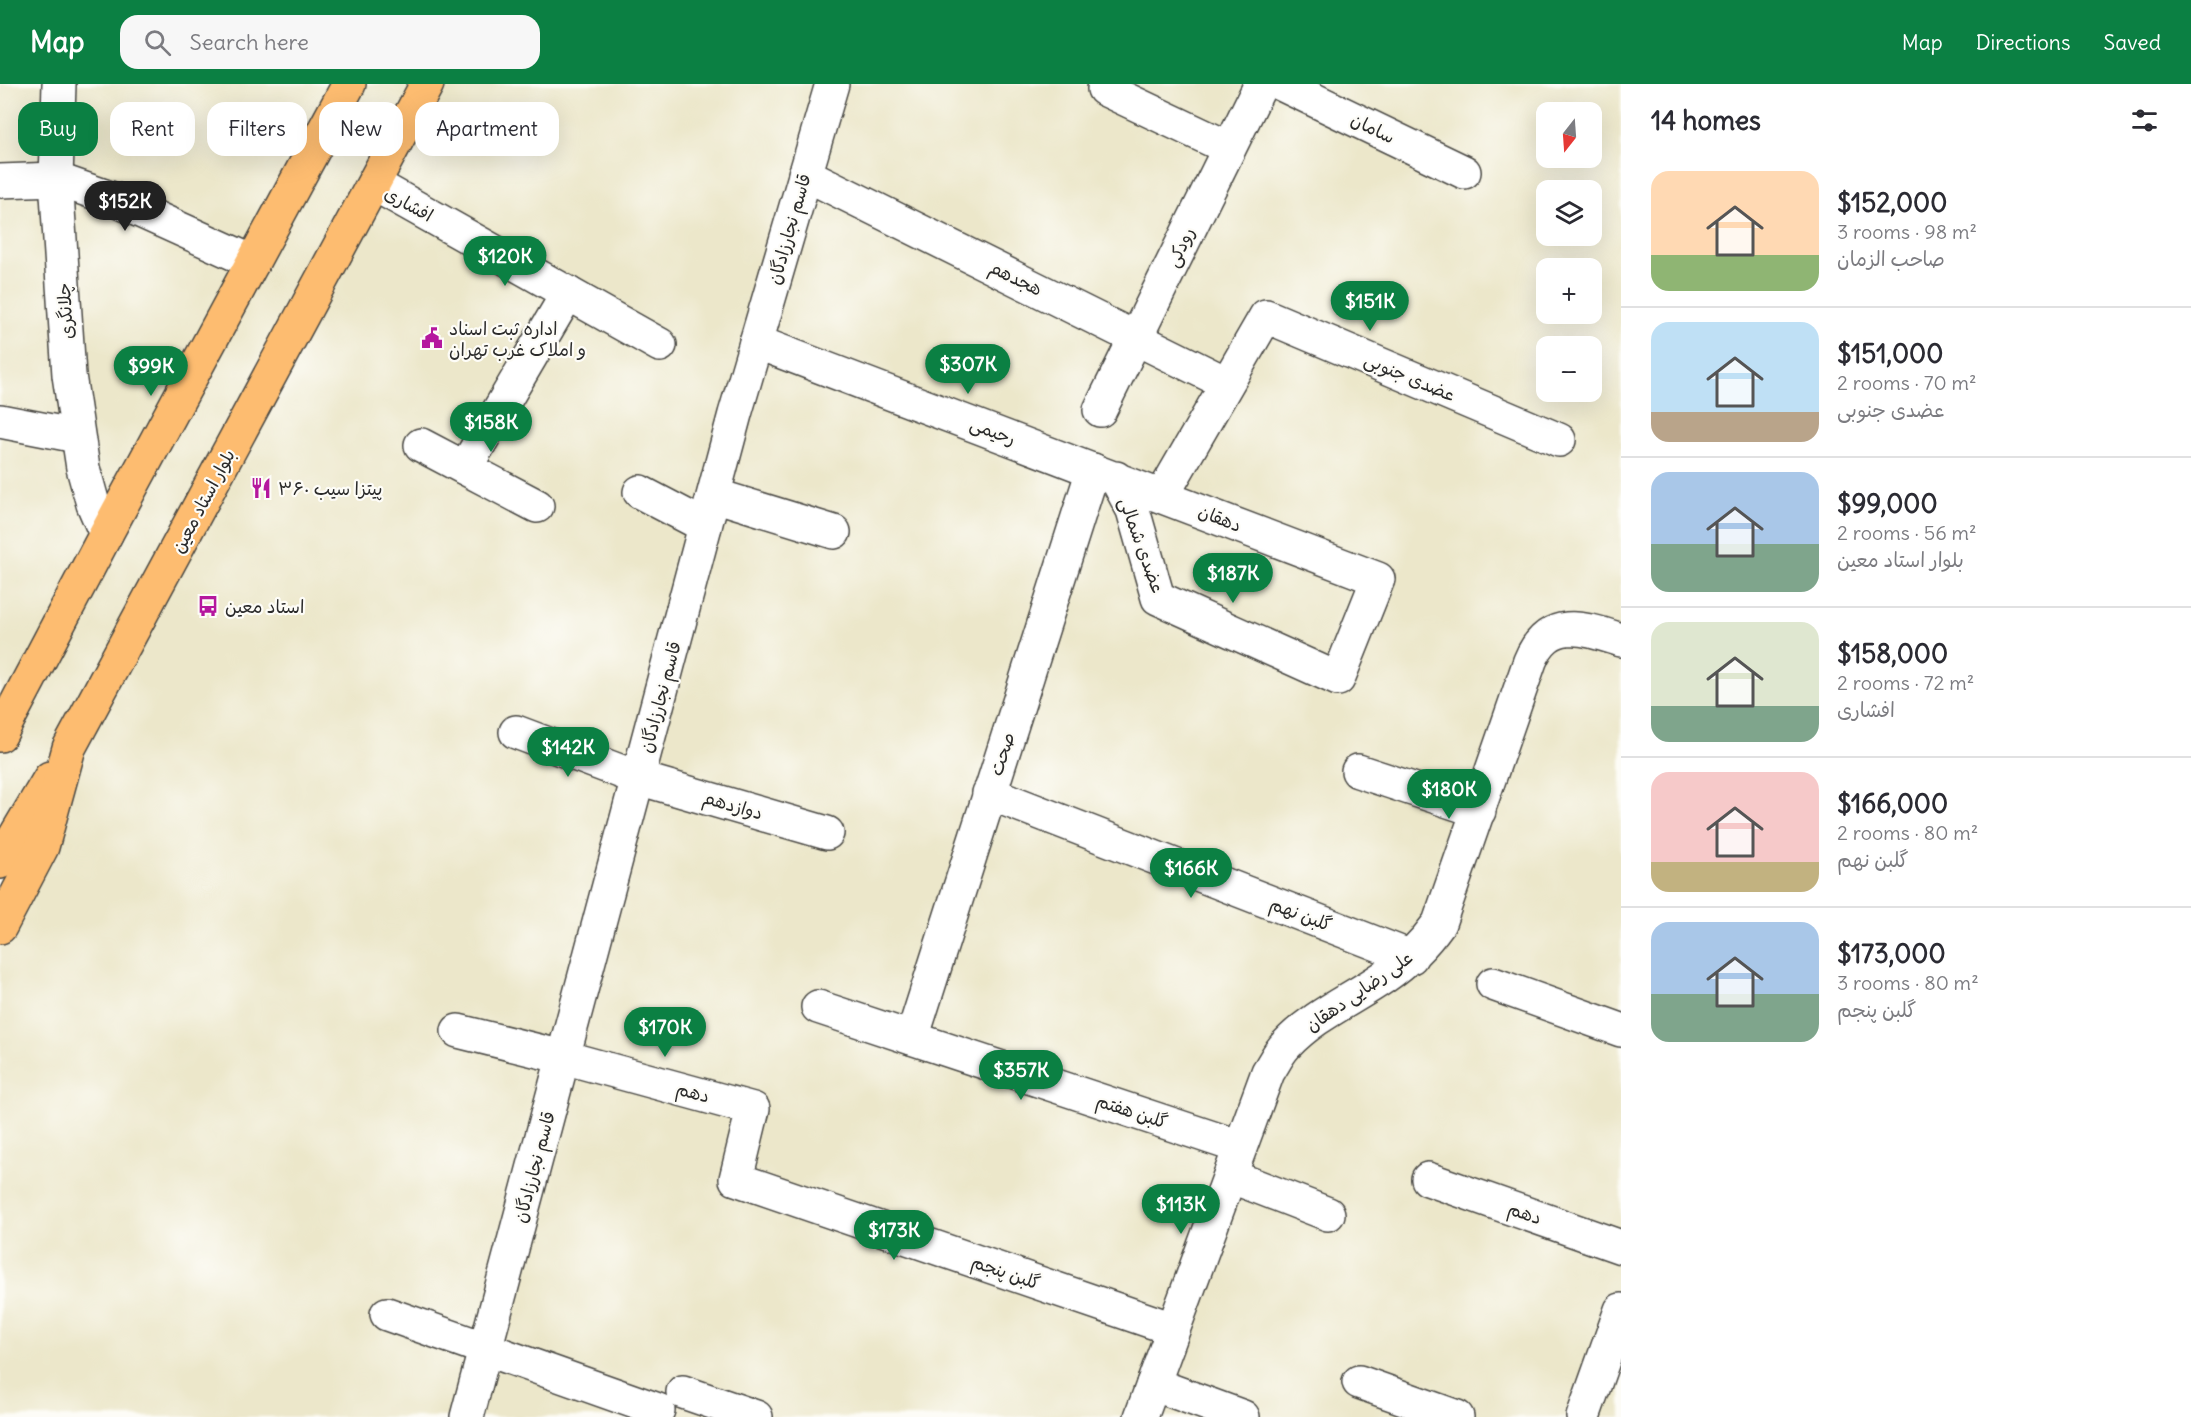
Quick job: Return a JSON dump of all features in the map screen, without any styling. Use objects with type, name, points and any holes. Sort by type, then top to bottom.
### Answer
[{"type":"main road","points":[[0,735],[106,534],[350,84]]},
{"type":"main road","name":"بلوار استاد معین","points":[[0,927],[42,847],[69,748],[427,84]]},
{"type":"main road","points":[[0,862],[69,748]]},
{"type":"street","name":"چلانگری","points":[[59,84],[56,179],[69,375],[77,436],[93,504],[106,534]]},
{"type":"street","name":"قاسم نجارزادگان","points":[[467,1417],[705,526],[832,84]]},
{"type":"street","name":"رودکی","points":[[1100,410],[1260,84]]},
{"type":"street","name":"سامان","points":[[1281,84],[1464,172]]},
{"type":"street","points":[[1104,89],[1229,148]]},
{"type":"street","name":"هجدهم","points":[[806,174],[1226,383]]},
{"type":"street","points":[[0,181],[56,179],[116,200],[253,262]]},
{"type":"street","name":"افشاری","points":[[374,184],[660,345]]},
{"type":"street","points":[[465,468],[568,293]]},
{"type":"street","name":"عضدی جنوبی","points":[[1226,383],[1266,316],[1559,440]]},
{"type":"street","name":"رحیمی","points":[[756,342],[1162,496]]},
{"type":"street","points":[[1162,496],[1226,383]]},
{"type":"street","points":[[0,421],[77,436]]},
{"type":"street","points":[[422,445],[537,507]]},
{"type":"street","name":"عضدی شمالی","points":[[1104,474],[1133,510],[1158,598],[1338,679],[1378,579]]},
{"type":"street","name":"صحت","points":[[912,1038],[989,794],[1104,474]]},
{"type":"street","points":[[640,492],[705,526]]},
{"type":"street","points":[[714,495],[834,532]]},
{"type":"street","name":"دهقان","points":[[1162,496],[1378,579]]},
{"type":"street","name":"علی رضایی دهقان","points":[[1141,1417],[1268,1072],[1285,1046],[1330,1008],[1384,977],[1411,957],[1439,922],[1530,661],[1542,639],[1569,628],[1588,629],[1621,640]]},
{"type":"street","name":"دوازدهم","points":[[516,732],[638,778],[827,833]]},
{"type":"street","points":[[1358,771],[1479,811]]},
{"type":"street","name":"گلبن نهم","points":[[989,794],[1411,957]]},
{"type":"street","points":[[1492,984],[1621,1030]]},
{"type":"street","name":"گلبن هفتم","points":[[818,1007],[912,1038],[1235,1161],[1328,1214]]},
{"type":"street","name":"دهم","points":[[458,1031],[753,1109]]},
{"type":"street","name":"گلبن پنجم","points":[[753,1109],[736,1179],[1173,1329]]},
{"type":"street","name":"دهم","points":[[1428,1179],[1621,1247]]},
{"type":"street","points":[[387,1314],[485,1348],[670,1401],[756,1417]]},
{"type":"street","points":[[1582,1417],[1620,1315]]},
{"type":"street","points":[[1359,1382],[1457,1417]]},
{"type":"street","points":[[1153,1384],[1243,1417]]},
{"type":"place","name":"اداره ثبت اسناد و املاک غرب تهران","points":[[432,338]]},
{"type":"place","name":"پیتزا سیب ۳۶۰","points":[[261,488]]},
{"type":"place","name":"استاد معین","points":[[208,606]]}]
